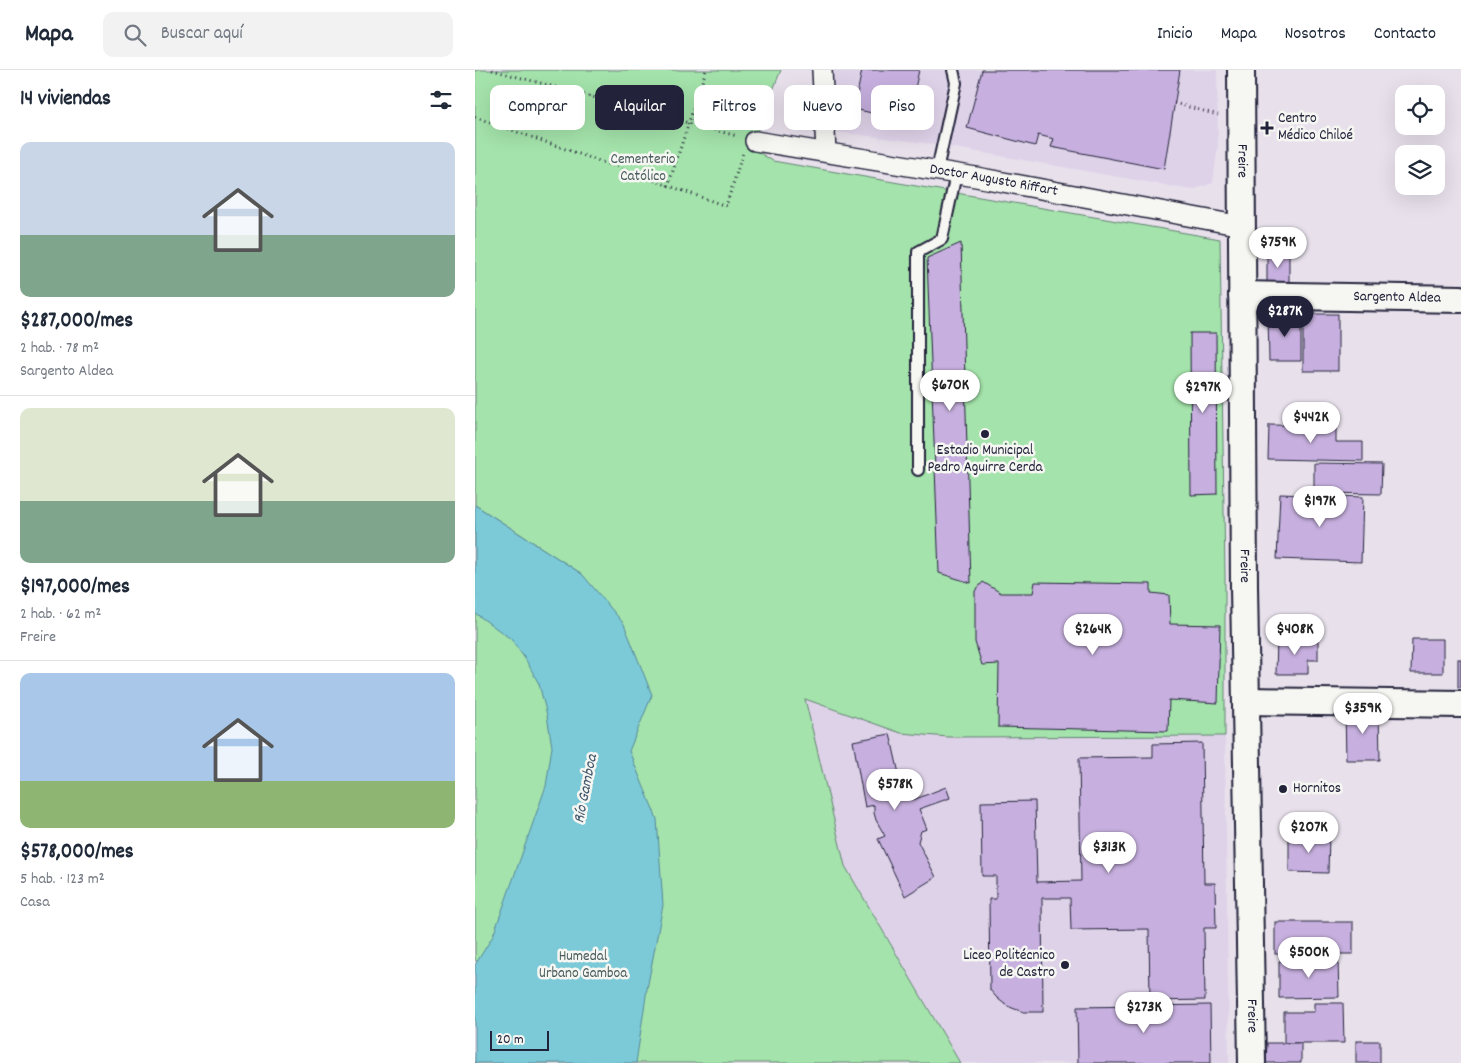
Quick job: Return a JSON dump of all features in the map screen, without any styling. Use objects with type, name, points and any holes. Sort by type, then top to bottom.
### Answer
[{"type":"main road","name":"Freire","points":[[1241,70],[1246,701],[1252,1063]]},
{"type":"main road","name":"Sargento Aldea","points":[[1242,295],[1461,299]]},
{"type":"main road","points":[[1246,701],[1461,704]]},
{"type":"street","points":[[822,70],[827,152]]},
{"type":"street","name":"Doctor Augusto Riffart","points":[[751,140],[937,170],[1242,226]]},
{"type":"lane","points":[[937,170],[956,83],[953,70]]},
{"type":"lane","points":[[918,470],[918,252],[942,239],[956,174]]},
{"type":"path","points":[[475,117],[726,206],[751,140],[492,70]]},
{"type":"path","points":[[668,186],[706,70]]},
{"type":"path","points":[[1174,104],[1217,115]]},
{"type":"shaded area","points":[[831,70],[1217,70],[1218,145],[1213,183],[1192,190],[933,144],[836,132],[836,130],[861,130],[861,85],[832,85]]},
{"type":"shaded area","name":"Liceo Politécnico de Castro","points":[[804,698],[901,733],[948,737],[1225,736],[1229,1063],[960,1063],[845,866]]},
{"type":"green space","name":"Cementerio Católico","points":[[475,70],[781,70],[774,88],[774,85],[694,85],[694,130],[758,130],[753,149],[773,161],[1220,239],[1225,577],[1225,736],[948,737],[901,733],[805,699],[845,866],[960,1063],[475,1063],[482,964],[475,960],[475,523],[582,574],[475,505]]},
{"type":"water","name":"Humedal Urbano Gamboa","points":[[475,505],[582,574],[624,624],[652,695],[629,751],[657,819],[663,905],[647,989],[636,1063],[475,1063],[475,965],[493,936],[546,786],[552,747],[547,715],[539,684],[526,660],[511,639],[475,613]]},
{"type":"building","points":[[862,70],[919,70],[916,85],[871,85],[871,113],[861,111],[861,85],[859,85]]},
{"type":"building","points":[[982,70],[1180,70],[1164,169],[1051,147],[1054,139],[1038,135],[1035,146],[967,128]]},
{"type":"building","points":[[961,243],[971,583],[939,573],[927,258]]},
{"type":"building","points":[[1267,255],[1289,255],[1289,283],[1267,283]]},
{"type":"building","points":[[1301,314],[1301,361],[1269,361],[1268,315]]},
{"type":"building","points":[[1303,314],[1338,314],[1338,371],[1303,371]]},
{"type":"building","points":[[1190,333],[1216,333],[1217,494],[1191,495]]},
{"type":"building","points":[[1269,425],[1336,426],[1336,442],[1363,442],[1363,461],[1268,459]]},
{"type":"building","points":[[1314,463],[1382,464],[1381,494],[1314,493]]},
{"type":"building","points":[[1280,494],[1363,497],[1361,562],[1277,559]]},
{"type":"building","points":[[983,582],[1001,593],[1033,593],[1035,582],[1151,584],[1151,593],[1169,595],[1170,624],[1220,625],[1218,703],[1169,700],[1168,731],[998,727],[999,664],[982,665],[975,642],[975,591]]},
{"type":"building","points":[[1277,639],[1318,640],[1318,660],[1308,660],[1308,674],[1276,674]]},
{"type":"building","points":[[1412,639],[1443,639],[1443,673],[1411,673]]},
{"type":"building","points":[[1458,659],[1461,659],[1461,687],[1458,687]]},
{"type":"building","points":[[1345,710],[1379,710],[1380,760],[1346,760]]},
{"type":"building","points":[[890,734],[902,787],[913,800],[946,787],[950,798],[919,809],[927,829],[921,831],[918,842],[936,877],[905,896],[878,839],[885,836],[876,820],[874,805],[865,807],[853,741]]},
{"type":"building","points":[[1202,743],[1204,883],[1215,883],[1216,928],[1204,928],[1205,1000],[1150,1001],[1149,929],[1071,930],[1070,898],[1042,898],[1043,1012],[1023,1012],[1007,1006],[990,990],[989,899],[996,899],[996,876],[982,876],[981,802],[1035,801],[1037,882],[1081,881],[1079,758],[1153,757],[1153,744]]},
{"type":"building","points":[[1289,836],[1329,836],[1328,873],[1289,872]]},
{"type":"building","points":[[1275,922],[1353,922],[1353,954],[1275,954]]},
{"type":"building","points":[[1338,960],[1339,997],[1279,998],[1279,961]]},
{"type":"building","points":[[1314,1003],[1343,1003],[1344,1043],[1284,1043],[1284,1012],[1314,1012]]},
{"type":"building","points":[[1210,1005],[1211,1063],[1078,1063],[1077,1007]]},
{"type":"building","points":[[1356,1041],[1380,1041],[1380,1063],[1356,1063]]},
{"type":"building","points":[[1267,1043],[1301,1043],[1301,1063],[1266,1063]]},
{"type":"place","name":"Centro Médico Chiloé","points":[[1267,128]]},
{"type":"place","name":"Estadio Municipal Pedro Aguirre Cerda","points":[[985,434]]},
{"type":"place","name":"Hornitos","points":[[1283,789]]},
{"type":"place","name":"Liceo Politécnico de Castro","points":[[1065,965]]},
{"type":"water label","name":"Río Gamboa","points":[[586,789]]}]
